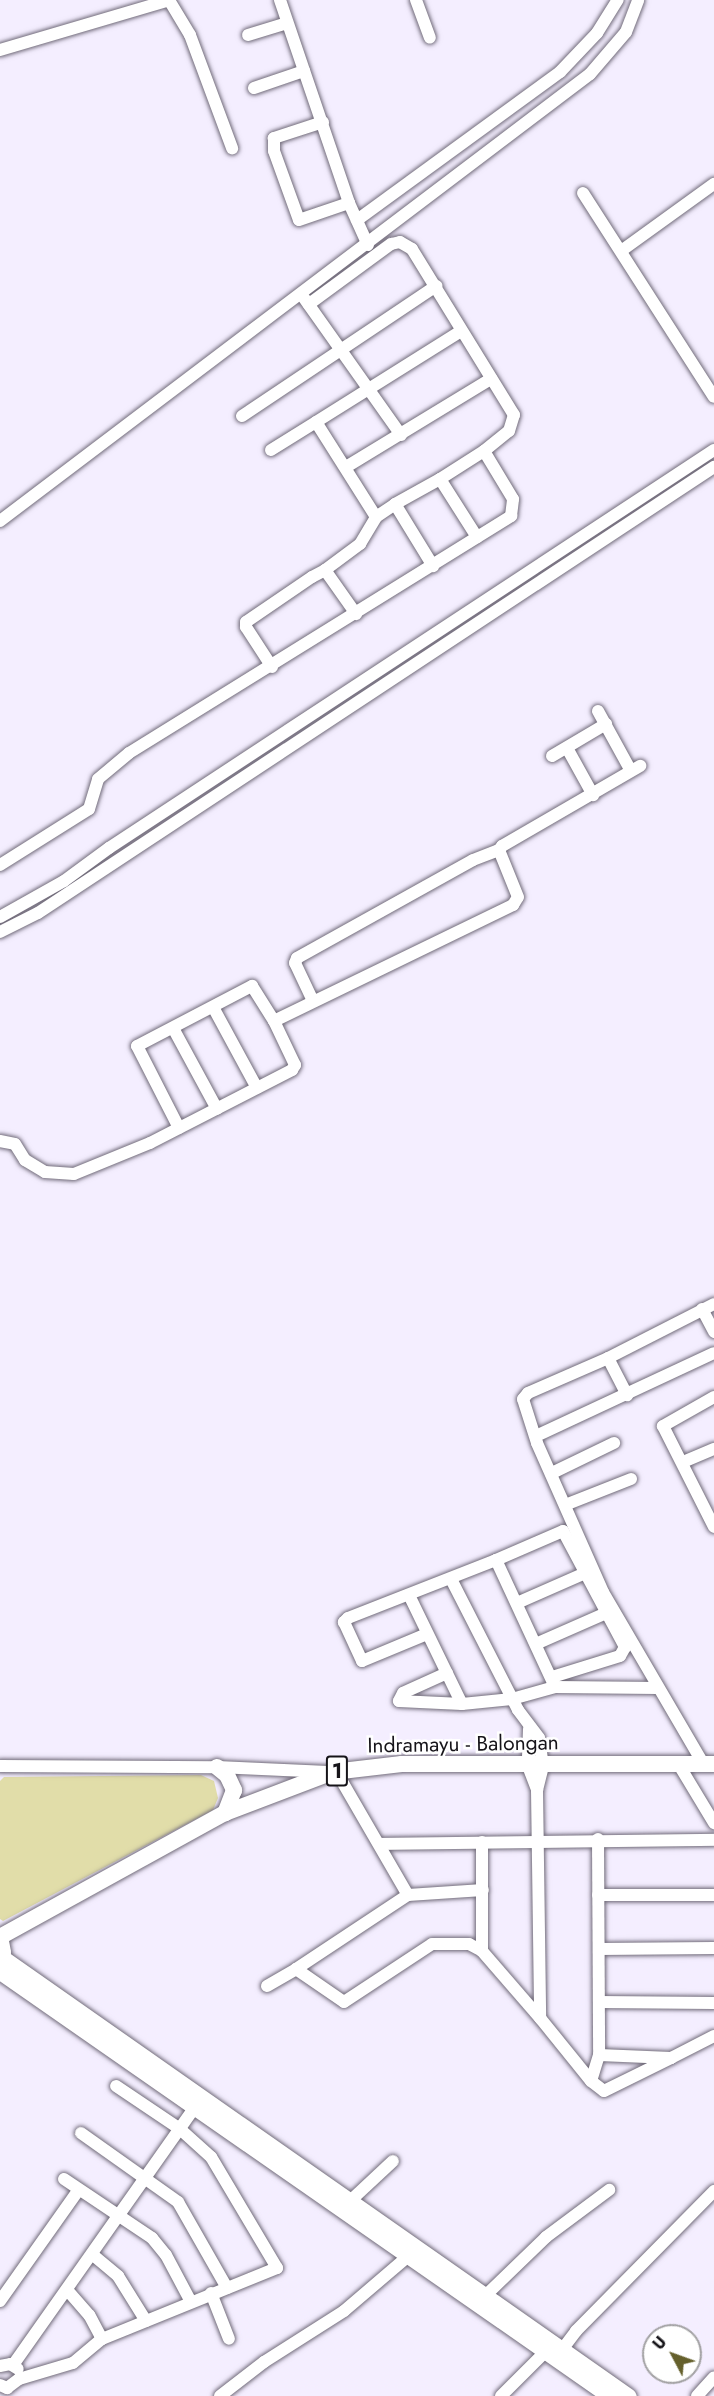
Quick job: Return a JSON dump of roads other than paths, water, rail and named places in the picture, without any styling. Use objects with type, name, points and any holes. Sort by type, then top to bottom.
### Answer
[{"type":"highway","name":"Indramayu - Balongan","points":[[0,1938],[225,1814],[334,1772],[402,1764],[535,1766],[709,1764]]},
{"type":"highway","points":[[217,1767],[227,1775],[234,1790],[225,1814]]},
{"type":"highway","name":"1","points":[[0,1938],[1,1964]]},
{"type":"main road","points":[[1,1964],[189,2115],[485,2295],[558,2351],[609,2396]]},
{"type":"main road","points":[[189,2115],[349,2202],[413,2253],[629,2396]]},
{"type":"street","points":[[0,50],[170,0],[190,34],[232,147]]},
{"type":"street","points":[[280,0],[349,203],[368,244]]},
{"type":"street","points":[[416,0],[430,38]]},
{"type":"street","points":[[358,222],[560,72],[597,33],[618,0]]},
{"type":"street","points":[[305,300],[368,244],[590,74],[626,32],[638,0]]},
{"type":"street","points":[[248,35],[287,22]]},
{"type":"street","points":[[254,88],[304,71]]},
{"type":"street","points":[[323,122],[274,138],[274,151],[298,220],[309,220],[349,203]]},
{"type":"street","points":[[621,251],[714,184]]},
{"type":"street","points":[[583,193],[714,397]]},
{"type":"street","points":[[0,521],[305,300],[396,242],[412,249],[511,410],[514,424],[484,451],[376,516],[360,544],[325,570],[248,619],[246,627],[272,667]]},
{"type":"street","points":[[242,416],[436,286]]},
{"type":"street","points":[[305,300],[343,350],[401,435]]},
{"type":"street","points":[[271,450],[461,331]]},
{"type":"street","points":[[346,467],[492,379]]},
{"type":"street","points":[[316,422],[376,516]]},
{"type":"street","points":[[0,917],[64,881],[109,848],[714,450]]},
{"type":"street","points":[[0,865],[89,809],[98,778],[129,753],[356,615],[511,516],[514,506],[484,451]]},
{"type":"street","points":[[0,932],[38,913],[714,467]]},
{"type":"street","points":[[682,471],[688,483]]},
{"type":"street","points":[[440,479],[477,537]]},
{"type":"street","points":[[395,504],[433,566]]},
{"type":"street","points":[[325,570],[356,615]]},
{"type":"street","points":[[313,1001],[295,963],[297,958],[473,860],[499,850],[636,768],[598,711]]},
{"type":"street","points":[[552,756],[606,724]]},
{"type":"street","points":[[567,748],[593,795]]},
{"type":"street","points":[[274,1021],[513,904],[518,897],[499,850]]},
{"type":"street","points":[[4,1142],[25,1160],[45,1172],[74,1174],[109,1163],[179,1128],[217,1109],[294,1068],[274,1021],[252,986],[136,1049],[179,1128]]},
{"type":"street","points":[[213,1007],[257,1088]]},
{"type":"street","points":[[173,1028],[217,1109]]},
{"type":"street","points":[[709,1764],[658,1688],[603,1592],[536,1436],[524,1402],[525,1395],[608,1358],[714,1304]]},
{"type":"street","points":[[702,1309],[714,1332]]},
{"type":"street","points":[[536,1436],[714,1353]]},
{"type":"street","points":[[608,1358],[627,1395]]},
{"type":"street","points":[[714,1397],[664,1423],[683,1462],[710,1503],[714,1527]]},
{"type":"street","points":[[552,1473],[614,1443]]},
{"type":"street","points":[[683,1462],[714,1449]]},
{"type":"street","points":[[565,1505],[630,1479]]},
{"type":"street","points":[[427,1634],[364,1660],[358,1658],[346,1620],[451,1579],[561,1530],[625,1651],[512,1699],[462,1704],[399,1701],[403,1693],[447,1673]]},
{"type":"street","points":[[496,1560],[538,1643],[553,1682]]},
{"type":"street","points":[[517,1603],[585,1573]]},
{"type":"street","points":[[451,1579],[512,1699],[529,1729],[539,1738],[535,1766],[539,1842],[540,2018]]},
{"type":"street","points":[[409,1595],[462,1704]]},
{"type":"street","points":[[538,1643],[606,1613]]},
{"type":"street","points":[[553,1682],[658,1688]]},
{"type":"street","points":[[679,1765],[714,1823]]},
{"type":"street","points":[[0,1766],[217,1767],[334,1772],[380,1844],[408,1894]]},
{"type":"street","points":[[380,1844],[598,1839],[714,1840]]},
{"type":"street","points":[[591,2081],[599,2055],[598,1839]]},
{"type":"street","points":[[482,1842],[482,1951]]},
{"type":"street","points":[[267,1986],[408,1894],[483,1890]]},
{"type":"street","points":[[598,1895],[714,1895]]},
{"type":"street","points":[[296,1969],[344,2002],[432,1944],[469,1944],[482,1951],[591,2081],[604,2091],[714,2036]]},
{"type":"street","points":[[598,1949],[714,1948]]},
{"type":"street","points":[[599,2002],[714,2003]]},
{"type":"street","points":[[599,2055],[671,2058]]},
{"type":"street","points":[[2,2388],[19,2379],[73,2363],[102,2339],[211,2293],[273,2272],[278,2266],[211,2157],[189,2115],[116,2086]]},
{"type":"street","points":[[19,2379],[4,2363],[67,2290],[189,2115]]},
{"type":"street","points":[[81,2133],[145,2177],[185,2209],[227,2288]]},
{"type":"street","points":[[349,2202],[393,2161]]},
{"type":"street","points":[[64,2179],[78,2191],[152,2238],[166,2255],[191,2302]]},
{"type":"street","points":[[485,2295],[546,2237],[609,2190]]},
{"type":"street","points":[[0,2301],[78,2191]]},
{"type":"street","points":[[501,2396],[558,2351],[714,2191]]},
{"type":"street","points":[[220,2396],[264,2362],[345,2312],[413,2253]]},
{"type":"street","points":[[93,2255],[118,2276],[146,2321]]},
{"type":"street","points":[[67,2290],[89,2315],[102,2339]]},
{"type":"street","points":[[211,2293],[229,2340]]},
{"type":"street","points":[[697,2396],[714,2377]]}]
